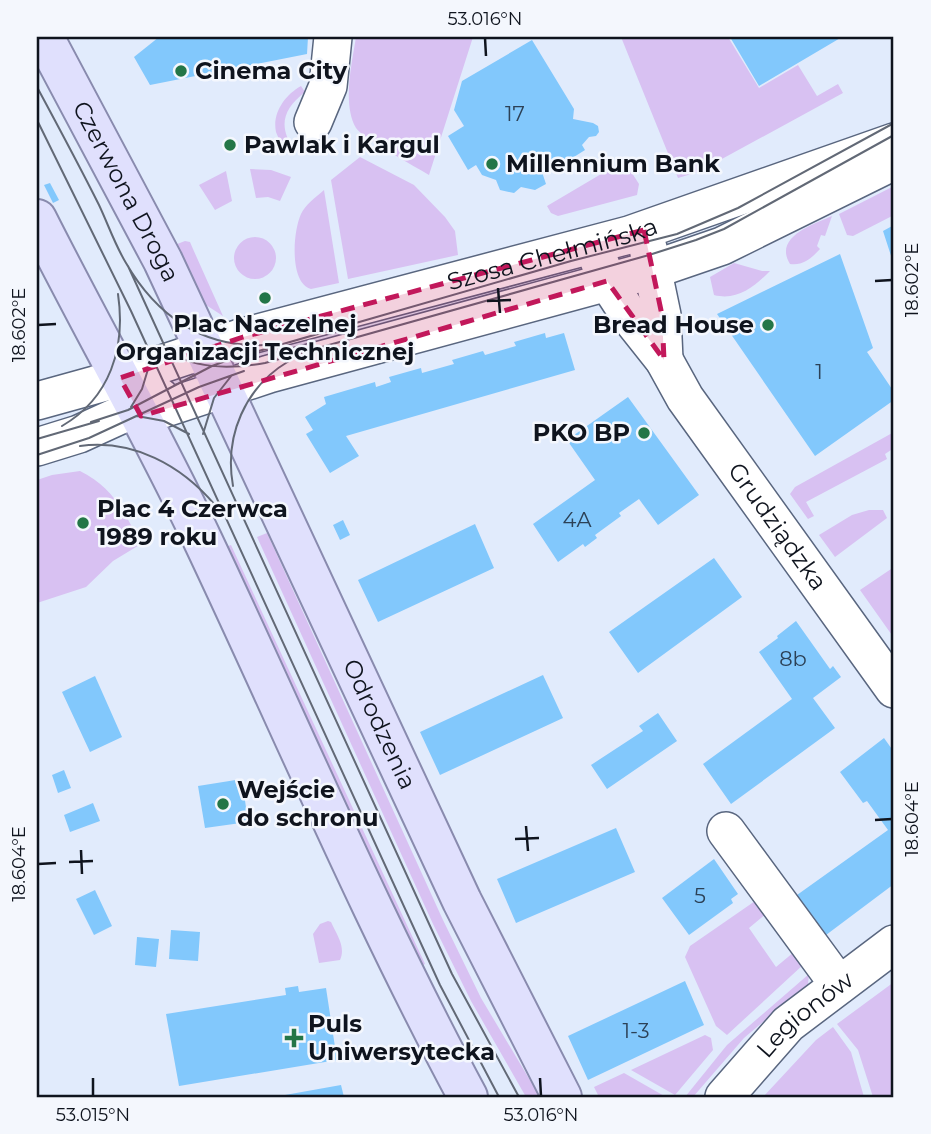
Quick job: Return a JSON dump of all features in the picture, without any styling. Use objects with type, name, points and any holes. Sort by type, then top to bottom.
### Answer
[{"type":"main road","name":"Czerwona Droga","points":[[44,37],[163,261],[204,349]]},
{"type":"main road","points":[[37,219],[204,543],[386,939],[468,1097]]},
{"type":"main road","name":"Odrodzenia","points":[[204,349],[461,901],[562,1097]]},
{"type":"street","points":[[313,122],[328,86],[333,37]]},
{"type":"street","name":"Szosa Chełmińska","points":[[132,401],[204,349],[644,230],[756,188],[894,142]]},
{"type":"street","name":"Szosa Chełmińska","points":[[132,401],[223,390],[282,371],[652,270],[722,246],[894,161]]},
{"type":"street","name":"Grudziądzka","points":[[644,230],[662,314],[664,360]]},
{"type":"street","name":"Grudziądzka","points":[[592,244],[607,281],[633,321],[664,360],[685,398],[894,689]]},
{"type":"street","points":[[37,447],[79,434],[132,401],[182,386],[190,378],[204,349]]},
{"type":"street","name":"Szosa Chełmińska","points":[[182,386],[223,390]]},
{"type":"street","points":[[37,401],[132,401]]},
{"type":"street","points":[[726,831],[839,985]]},
{"type":"street","name":"Legionów","points":[[724,1097],[788,1024],[894,944]]},
{"type":"highlighted area","points":[[644,230],[662,315],[664,360],[607,281],[141,416],[120,378],[243,337]]},
{"type":"shaded area","points":[[356,37],[473,37],[429,175],[378,145],[356,128],[349,96]]},
{"type":"shaded area","points":[[621,37],[728,37],[759,88],[798,65],[817,96],[838,84],[843,93],[698,172],[678,178]]},
{"type":"shaded area","points":[[301,86],[305,92],[291,105],[285,119],[286,134],[295,151],[292,155],[277,135],[275,125],[278,111],[285,100]]},
{"type":"shaded area","points":[[360,157],[414,185],[455,231],[458,255],[348,279],[331,180]]},
{"type":"shaded area","points":[[619,166],[630,170],[639,184],[637,195],[558,216],[551,213],[547,206]]},
{"type":"shaded area","points":[[250,169],[271,170],[291,177],[280,201],[268,197],[256,198]]},
{"type":"shaded area","points":[[226,171],[232,201],[215,210],[199,185]]},
{"type":"shaded area","points":[[894,186],[894,215],[853,236],[847,235],[839,214]]},
{"type":"shaded area","points":[[324,190],[339,283],[311,289],[304,285],[296,267],[296,232],[303,211]]},
{"type":"shaded area","points":[[832,216],[825,236],[821,235],[817,246],[820,249],[807,261],[790,264],[786,255],[791,239],[806,228]]},
{"type":"shaded area","points":[[255,237],[270,243],[276,258],[270,273],[255,279],[240,273],[234,258],[240,243]]},
{"type":"shaded area","points":[[190,242],[223,316],[206,305],[172,246]]},
{"type":"shaded area","points":[[734,263],[770,271],[738,294],[714,295],[710,277]]},
{"type":"shaded area","points":[[894,432],[894,448],[885,454],[887,459],[806,502],[814,516],[808,519],[790,494],[795,487]]},
{"type":"shaded area","name":"Plac 4 Czerwca 1989 roku","points":[[80,471],[110,493],[141,544],[113,561],[86,587],[37,603],[37,480]]},
{"type":"shaded area","points":[[869,510],[883,510],[887,518],[835,557],[819,535],[852,515]]},
{"type":"shaded area","points":[[267,533],[443,920],[481,998],[540,1097],[526,1097],[471,1001],[433,924],[257,537]]},
{"type":"shaded area","points":[[231,545],[425,964],[417,968],[223,548]]},
{"type":"shaded area","points":[[894,567],[894,638],[860,590]]},
{"type":"shaded area","points":[[758,899],[767,913],[749,928],[776,967],[794,952],[804,964],[727,1035],[716,1026],[685,957],[690,946]]},
{"type":"shaded area","points":[[328,921],[340,941],[342,955],[340,960],[319,963],[313,934],[320,924]]},
{"type":"shaded area","points":[[809,974],[808,984],[744,1038],[693,1097],[685,1097],[727,1045]]},
{"type":"shaded area","points":[[894,982],[894,1097],[873,1097],[858,1050],[837,1024]]},
{"type":"shaded area","points":[[833,1027],[851,1052],[864,1097],[763,1097],[816,1040]]},
{"type":"shaded area","points":[[705,1035],[711,1038],[713,1050],[675,1095],[631,1070]]},
{"type":"shaded area","points":[[624,1073],[666,1097],[599,1097],[594,1087]]},
{"type":"building","name":"Cinema City","points":[[159,37],[308,37],[307,54],[150,85],[134,57]]},
{"type":"building","points":[[730,37],[842,37],[759,86]]},
{"type":"building","points":[[532,40],[574,109],[573,119],[593,123],[598,126],[599,132],[596,136],[589,137],[582,145],[585,150],[558,167],[542,172],[546,184],[535,190],[521,187],[514,193],[500,190],[496,180],[482,175],[476,165],[468,170],[448,136],[464,126],[454,110],[462,81]]},
{"type":"building","points":[[50,183],[59,200],[53,203],[44,185]]},
{"type":"building","points":[[894,225],[894,265],[883,231]]},
{"type":"building","points":[[840,254],[873,348],[867,352],[894,392],[894,400],[815,456],[717,314]]},
{"type":"building","points":[[545,333],[546,338],[564,333],[575,370],[346,436],[359,456],[330,473],[306,434],[313,430],[305,417],[326,404],[324,397],[375,382],[376,387],[391,382],[389,377],[421,368],[422,373],[454,364],[452,360],[483,351],[485,355],[516,346],[514,342]]},
{"type":"building","points":[[628,397],[699,495],[658,525],[639,499],[595,535],[597,538],[585,547],[583,544],[558,562],[533,524],[595,480],[567,440]]},
{"type":"building","points":[[343,520],[350,535],[340,540],[333,525]]},
{"type":"building","points":[[475,524],[494,568],[378,622],[358,580]]},
{"type":"building","points":[[714,558],[742,597],[638,673],[609,632]]},
{"type":"building","points":[[796,621],[830,669],[833,666],[841,677],[813,698],[835,728],[731,804],[703,764],[792,699],[759,652]]},
{"type":"building","points":[[543,675],[563,718],[440,775],[420,732]]},
{"type":"building","points":[[95,676],[122,737],[90,752],[62,692]]},
{"type":"building","points":[[658,713],[677,741],[607,789],[591,765],[643,731],[639,726]]},
{"type":"building","points":[[884,738],[894,752],[894,884],[826,935],[797,895],[888,830],[867,801],[863,803],[840,772]]},
{"type":"building","points":[[64,770],[71,788],[58,793],[52,775]]},
{"type":"building","name":"Wejście do schronu","points":[[242,779],[248,822],[205,828],[198,786]]},
{"type":"building","points":[[93,803],[100,821],[70,832],[64,815]]},
{"type":"building","points":[[616,828],[635,872],[516,923],[497,879]]},
{"type":"building","points":[[714,859],[738,894],[731,899],[733,903],[689,935],[662,898]]},
{"type":"building","points":[[95,890],[112,926],[94,935],[76,899]]},
{"type":"building","points":[[171,930],[200,932],[198,961],[169,959]]},
{"type":"building","points":[[137,937],[159,939],[156,967],[135,965]]},
{"type":"building","points":[[685,981],[704,1025],[588,1080],[568,1036]]},
{"type":"building","points":[[298,986],[299,992],[326,988],[337,1060],[179,1086],[166,1014],[286,995],[285,988]]},
{"type":"building","points":[[341,1085],[344,1097],[285,1095]]},
{"type":"tram line","points":[[37,87],[99,205],[122,256],[152,298],[166,313],[201,334],[220,341],[264,345]]},
{"type":"tram line","points":[[37,120],[131,311],[440,985],[499,1097]]},
{"type":"tram line","points":[[91,422],[128,410],[212,366],[231,359],[571,261],[677,234],[738,208],[894,123]]},
{"type":"tram line","points":[[162,347],[174,355],[199,364],[225,367],[265,363],[649,255],[724,229],[894,135]]},
{"type":"tram line","points":[[128,266],[452,974],[519,1097]]},
{"type":"tram line","points":[[62,426],[79,415],[92,401],[111,370],[119,333],[118,294]]},
{"type":"tram line","points":[[131,407],[142,389],[152,356]]},
{"type":"tram line","points":[[233,486],[232,449],[241,414],[260,384],[289,361]]},
{"type":"tram line","points":[[37,455],[89,438],[199,387],[244,371]]},
{"type":"tram line","points":[[203,434],[214,398],[232,375]]},
{"type":"tram line","points":[[137,416],[164,421],[189,434]]},
{"type":"tram line","points":[[37,439],[99,421]]},
{"type":"tram line","points":[[80,446],[119,447],[155,458],[187,478],[215,505]]},
{"type":"place","name":"Cinema City","points":[[181,71]]},
{"type":"place","name":"Pawlak i Kargul","points":[[230,145]]},
{"type":"place","name":"Millennium Bank","points":[[492,164]]},
{"type":"place","name":"Plac Naczelnej Organizacji Technicznej","points":[[265,298]]},
{"type":"place","name":"Bread House","points":[[768,325]]},
{"type":"place","name":"PKO BP","points":[[644,433]]},
{"type":"place","name":"Plac 4 Czerwca 1989 roku","points":[[83,523]]},
{"type":"place","name":"Wejście do schronu","points":[[223,804]]},
{"type":"place","name":"Puls Uniwersytecka","points":[[294,1038]]}]
